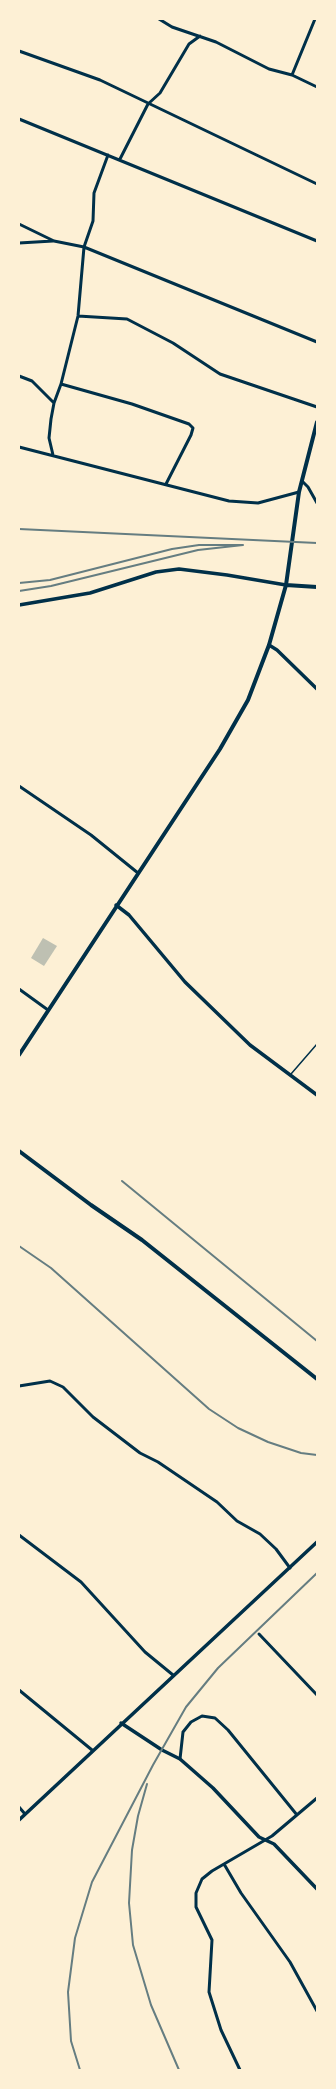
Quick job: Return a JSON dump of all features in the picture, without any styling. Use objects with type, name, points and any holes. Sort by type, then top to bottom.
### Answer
[{"type":"main road","points":[[19,1055],[116,905],[220,749],[248,700],[269,645],[286,585],[299,492],[317,422]]},
{"type":"main road","points":[[286,585],[317,587]]},
{"type":"main road","points":[[19,1151],[91,1205],[142,1240],[317,1379]]},
{"type":"street","points":[[159,19],[172,27],[216,42],[269,69],[292,75],[317,87]]},
{"type":"street","points":[[292,75],[315,19]]},
{"type":"street","points":[[120,159],[148,104],[160,93],[189,44],[200,36]]},
{"type":"street","points":[[19,51],[100,80],[317,184]]},
{"type":"street","points":[[19,119],[120,159],[317,241]]},
{"type":"street","points":[[54,455],[49,438],[54,403],[61,384],[78,316],[84,247],[93,221],[94,193],[108,155]]},
{"type":"street","points":[[19,224],[54,241]]},
{"type":"street","points":[[19,243],[54,241],[84,247],[317,342]]},
{"type":"street","points":[[78,316],[127,318],[173,343],[220,374],[317,406]]},
{"type":"street","points":[[19,376],[32,381],[54,403]]},
{"type":"street","points":[[61,384],[132,404],[189,424],[192,428],[191,435],[166,484]]},
{"type":"street","points":[[19,447],[229,501],[258,502],[299,492]]},
{"type":"street","points":[[302,481],[308,487],[317,503]]},
{"type":"street","points":[[19,605],[90,593],[156,572],[179,569],[286,585]]},
{"type":"street","points":[[269,645],[317,689]]},
{"type":"street","points":[[19,786],[91,835],[138,873]]},
{"type":"street","points":[[116,905],[129,914],[185,982],[250,1045],[317,1095]]},
{"type":"street","points":[[19,989],[48,1010]]},
{"type":"street","points":[[19,1386],[50,1381],[63,1387],[93,1417],[140,1453],[158,1462],[217,1502],[237,1522],[260,1534],[276,1549],[290,1568]]},
{"type":"street","points":[[19,1535],[81,1582],[145,1652],[173,1675]]},
{"type":"street","points":[[19,1820],[92,1750],[317,1542]]},
{"type":"street","points":[[259,1634],[317,1695]]},
{"type":"street","points":[[19,1690],[92,1750]]},
{"type":"street","points":[[180,1759],[183,1732],[191,1722],[202,1716],[215,1718],[228,1730],[297,1815]]},
{"type":"street","points":[[121,1723],[162,1750],[180,1759],[213,1788],[245,1824],[265,1840],[274,1844],[317,1889]]},
{"type":"street","points":[[240,2070],[221,2030],[210,1992],[212,1940],[196,1907],[196,1893],[202,1879],[265,1840],[317,1798]]},
{"type":"street","points":[[19,1807],[26,1814]]},
{"type":"street","points":[[224,1864],[241,1893],[290,1962],[317,2010]]},
{"type":"lane","points":[[289,1075],[317,1044]]},
{"type":"building","points":[[43,938],[57,946],[44,966],[31,958]]},
{"type":"railway","points":[[19,529],[317,543]]},
{"type":"railway","points":[[19,583],[50,580],[172,549],[199,545],[243,545],[198,550],[51,586],[19,591]]},
{"type":"railway","points":[[122,1181],[317,1341]]},
{"type":"railway","points":[[19,1246],[51,1268],[209,1409],[238,1428],[268,1442],[301,1453],[317,1455]]},
{"type":"railway","points":[[80,2070],[71,2041],[68,1992],[75,1938],[92,1882],[153,1765],[186,1707],[218,1668],[317,1573]]},
{"type":"railway","points":[[147,1784],[138,1816],[132,1850],[129,1903],[133,1945],[151,2005],[179,2070]]}]
